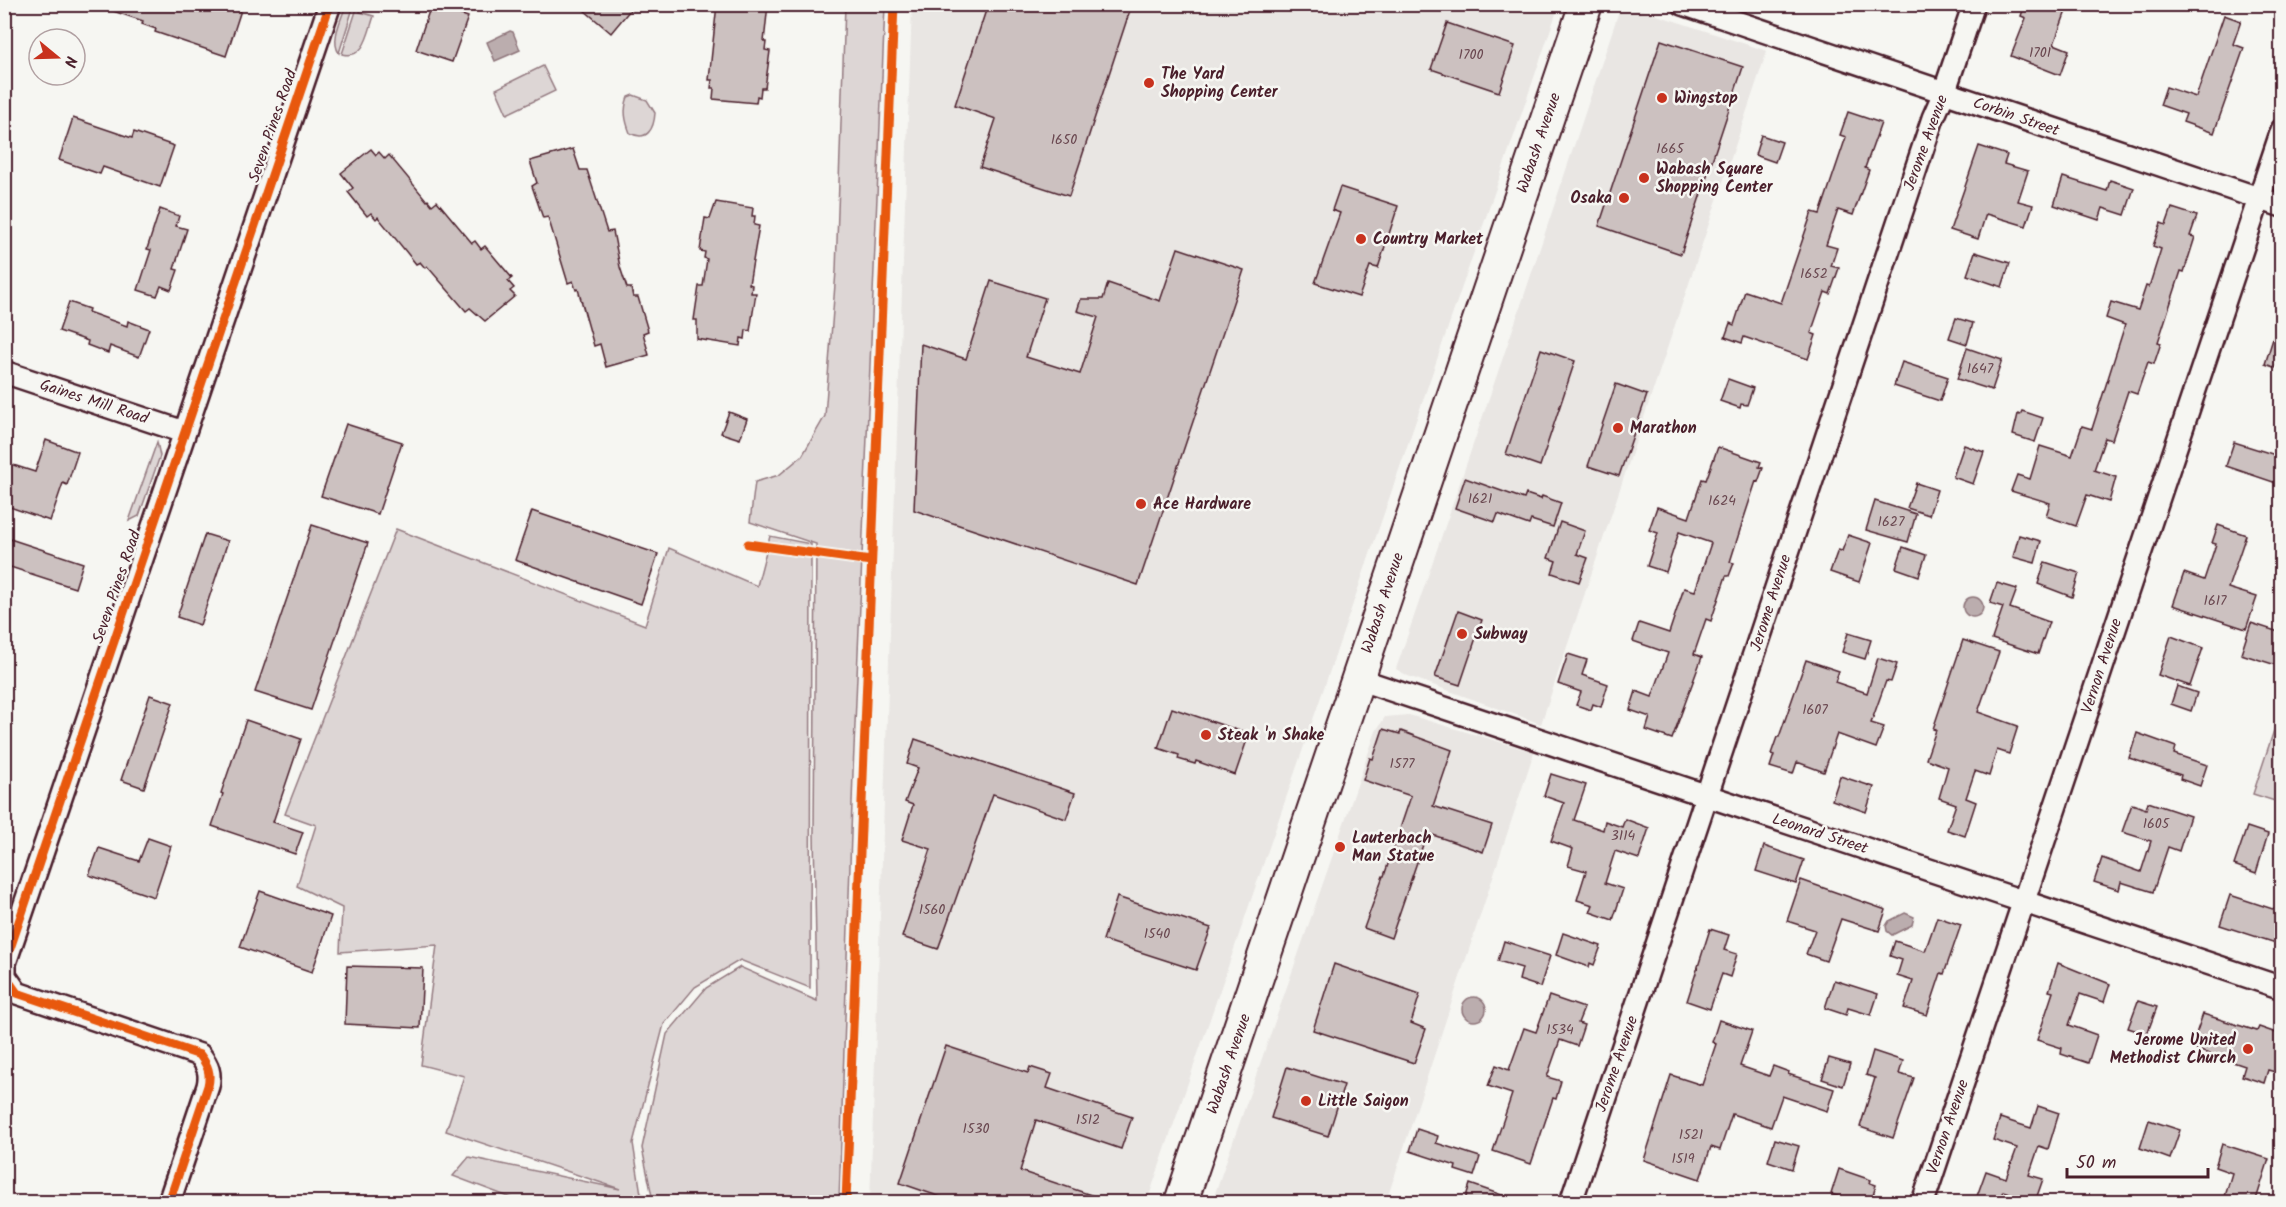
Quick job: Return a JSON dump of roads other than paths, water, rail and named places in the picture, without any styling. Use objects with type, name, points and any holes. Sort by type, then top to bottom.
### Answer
[{"type":"main road","name":"Wabash Avenue","points":[[1181,1203],[1586,4]]},
{"type":"street","name":"Seven Pines Road","points":[[169,1203],[211,1074],[200,1055],[17,993],[5,976],[5,963],[330,4]]},
{"type":"street","name":"Corbin Street","points":[[1683,4],[2282,206]]},
{"type":"street","name":"Jerome Avenue","points":[[1571,1203],[1933,118],[1944,93],[1974,4]]},
{"type":"street","name":"Vernon Avenue","points":[[1923,1203],[2282,130]]},
{"type":"street","name":"Gaines Mill Road","points":[[4,372],[184,432]]},
{"type":"street","name":"Leonard Street","points":[[1358,679],[2282,988]]},
{"type":"place","name":"The Yard Shopping Center","points":[[1149,83]]},
{"type":"place","name":"Wingstop","points":[[1662,98]]},
{"type":"place","name":"Wabash Square Shopping Center","points":[[1644,178]]},
{"type":"place","name":"Osaka","points":[[1624,198]]},
{"type":"place","name":"Country Market","points":[[1361,239]]},
{"type":"place","name":"Marathon","points":[[1618,428]]},
{"type":"place","name":"Ace Hardware","points":[[1141,504]]},
{"type":"place","name":"Subway","points":[[1462,634]]},
{"type":"place","name":"Steak 'n Shake","points":[[1206,735]]},
{"type":"place","name":"Lauterbach Man Statue","points":[[1340,847]]},
{"type":"place","name":"Jerome United Methodist Church","points":[[2248,1049]]},
{"type":"place","name":"Little Saigon","points":[[1306,1101]]}]
